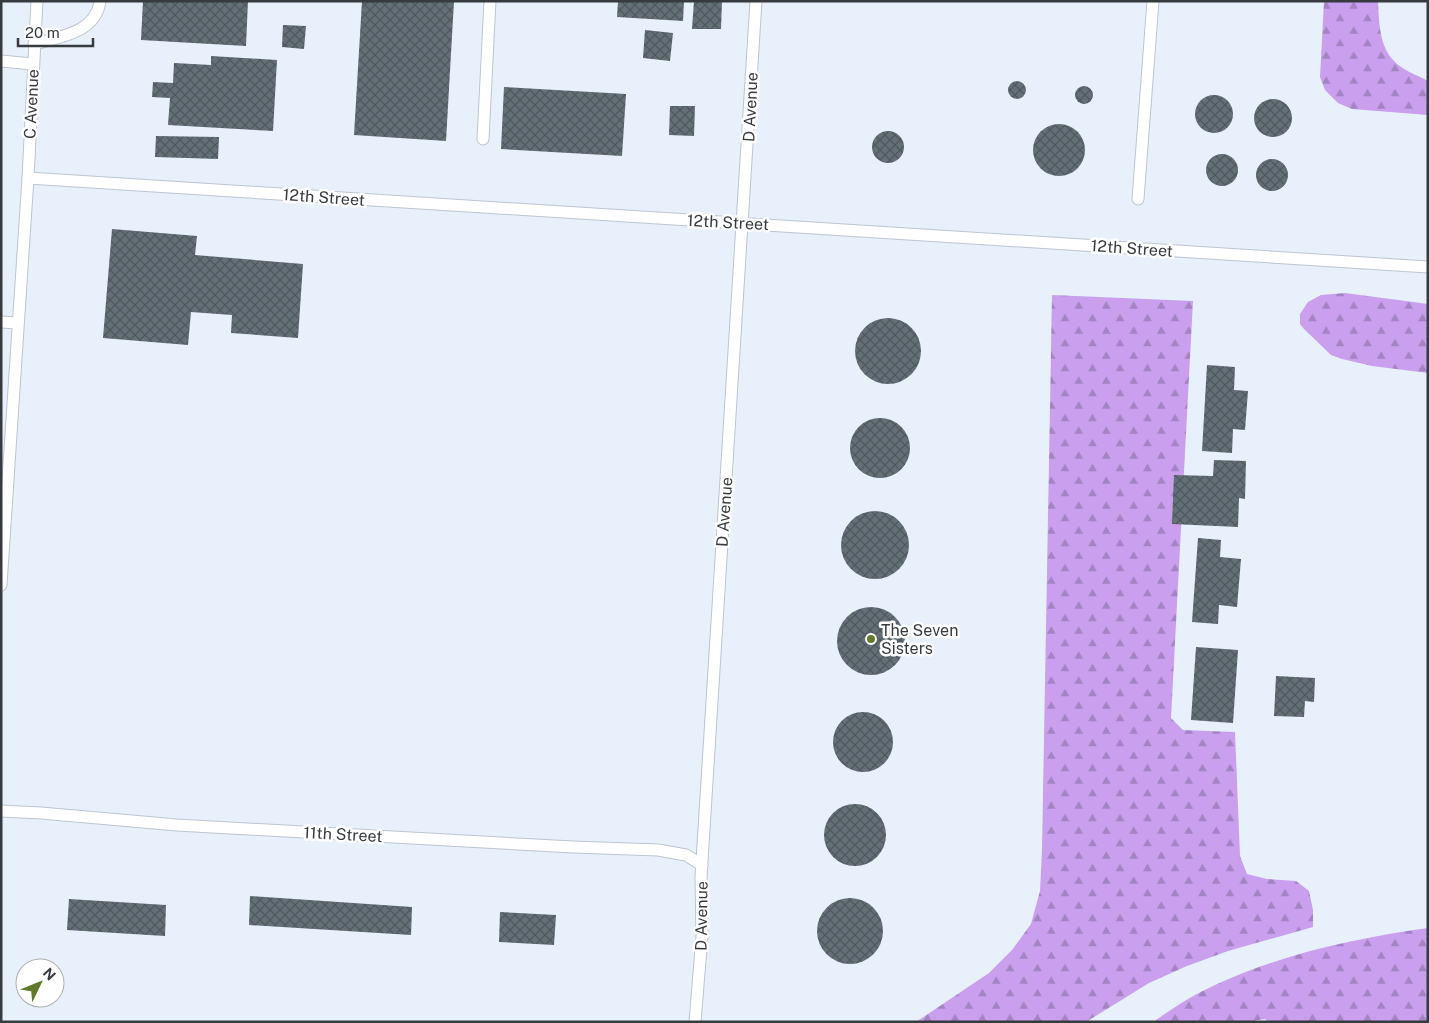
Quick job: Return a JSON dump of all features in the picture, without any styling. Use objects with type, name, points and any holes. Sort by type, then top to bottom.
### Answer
[{"type":"lane","name":"C Avenue","points":[[18,323],[37,1]]},
{"type":"lane","points":[[34,44],[71,34],[83,28],[96,15],[100,1]]},
{"type":"lane","points":[[483,139],[490,1]]},
{"type":"lane","name":"D Avenue","points":[[695,1022],[702,936],[702,865],[756,1]]},
{"type":"lane","points":[[1138,199],[1154,1]]},
{"type":"lane","points":[[1,61],[33,64]]},
{"type":"lane","name":"12th Street","points":[[28,178],[1428,266]]},
{"type":"lane","points":[[1,322],[18,323],[5,487],[1,585]]},
{"type":"lane","name":"11th Street","points":[[1,811],[41,812],[177,825],[658,850],[686,855],[702,865]]},
{"type":"shaded area","points":[[1,1],[1428,1],[1428,1022],[1,1022]]},
{"type":"green space","points":[[1324,1],[1378,1],[1381,33],[1389,55],[1401,67],[1428,81],[1428,115],[1352,109],[1338,103],[1325,90],[1320,77]]},
{"type":"green space","points":[[1345,293],[1428,304],[1428,373],[1372,366],[1331,355],[1300,324],[1300,314],[1308,302],[1321,295]]},
{"type":"green space","points":[[1052,295],[1193,301],[1171,718],[1183,730],[1235,732],[1240,856],[1247,874],[1267,879],[1296,881],[1309,891],[1313,910],[1313,927],[1228,951],[1187,966],[1149,983],[1086,1022],[916,1022],[989,973],[1012,950],[1031,924],[1040,891]]},
{"type":"green space","points":[[1428,928],[1428,1022],[1269,1022],[1265,1019],[1245,1022],[1153,1022],[1188,999],[1215,985],[1274,962],[1367,938]]},
{"type":"building","points":[[143,1],[248,1],[246,46],[141,40]]},
{"type":"building","points":[[362,1],[454,1],[446,141],[354,135]]},
{"type":"building","points":[[618,1],[684,1],[683,21],[617,17]]},
{"type":"building","points":[[694,1],[722,1],[721,29],[692,29]]},
{"type":"building","points":[[283,25],[306,26],[304,49],[282,47]]},
{"type":"building","points":[[645,30],[673,33],[670,61],[643,58]]},
{"type":"building","points":[[211,56],[277,60],[273,131],[168,125],[170,98],[152,97],[153,82],[173,83],[174,63],[211,65]]},
{"type":"building","points":[[1017,81],[1023,84],[1026,90],[1023,96],[1017,99],[1011,96],[1008,90],[1011,84]]},
{"type":"building","points":[[1084,86],[1090,89],[1093,95],[1090,101],[1084,104],[1078,101],[1075,95],[1078,89]]},
{"type":"building","points":[[504,87],[626,94],[622,156],[501,149]]},
{"type":"building","points":[[1214,95],[1227,101],[1233,114],[1227,127],[1214,133],[1201,127],[1195,114],[1201,101]]},
{"type":"building","points":[[1273,99],[1286,105],[1292,118],[1286,131],[1273,137],[1260,131],[1254,118],[1260,105]]},
{"type":"building","points":[[670,106],[695,106],[694,136],[669,135]]},
{"type":"building","points":[[1054,124],[1064,124],[1074,128],[1081,135],[1085,150],[1081,165],[1074,172],[1064,176],[1054,176],[1044,172],[1037,165],[1033,155],[1033,145],[1037,135],[1044,128]]},
{"type":"building","points":[[888,131],[899,136],[904,147],[899,158],[888,163],[877,158],[872,147],[877,136]]},
{"type":"building","points":[[156,136],[219,137],[218,159],[155,157]]},
{"type":"building","points":[[1222,154],[1228,155],[1233,159],[1237,164],[1237,176],[1233,181],[1228,185],[1222,186],[1216,185],[1211,181],[1207,176],[1206,170],[1207,164],[1211,159],[1216,155]]},
{"type":"building","points":[[1272,159],[1284,163],[1288,175],[1284,187],[1272,191],[1260,187],[1256,175],[1260,163]]},
{"type":"building","points":[[112,229],[197,236],[195,255],[303,264],[298,338],[231,333],[232,315],[191,312],[188,345],[103,338]]},
{"type":"building","points":[[894,318],[912,327],[919,338],[921,351],[919,364],[912,375],[901,382],[882,384],[864,375],[857,364],[855,345],[864,327],[875,320]]},
{"type":"building","points":[[1207,365],[1235,367],[1234,390],[1248,391],[1245,430],[1233,429],[1232,453],[1202,451]]},
{"type":"building","points":[[880,418],[897,423],[905,431],[910,448],[905,465],[897,473],[880,478],[863,473],[855,465],[850,448],[855,431],[863,423]]},
{"type":"building","points":[[1214,460],[1246,461],[1245,499],[1239,498],[1238,527],[1172,524],[1174,475],[1213,476]]},
{"type":"building","points":[[882,511],[894,517],[903,526],[909,538],[907,558],[899,569],[882,579],[868,579],[851,569],[843,558],[841,538],[851,521],[862,513]]},
{"type":"building","points":[[1198,538],[1221,540],[1220,557],[1241,559],[1237,607],[1219,605],[1218,624],[1192,622]]},
{"type":"building","name":"The Seven Sisters","points":[[871,607],[884,610],[895,617],[902,628],[905,641],[902,654],[895,665],[884,672],[871,675],[858,672],[847,665],[840,654],[837,641],[840,628],[847,617],[858,610]]},
{"type":"building","points":[[1196,647],[1238,650],[1233,723],[1191,720]]},
{"type":"building","points":[[1276,676],[1315,678],[1314,702],[1305,701],[1304,717],[1274,716]]},
{"type":"building","points":[[857,712],[869,712],[880,717],[888,725],[893,736],[891,754],[880,767],[869,772],[857,772],[846,767],[838,759],[833,748],[833,736],[838,725],[846,717]]},
{"type":"building","points":[[849,804],[861,804],[877,813],[884,823],[886,835],[884,847],[877,857],[861,866],[849,866],[838,861],[829,852],[824,841],[824,829],[829,818],[838,809]]},
{"type":"building","points":[[250,896],[412,907],[411,935],[249,925]]},
{"type":"building","points":[[843,898],[857,898],[869,903],[878,912],[883,924],[881,944],[874,955],[857,964],[843,964],[831,959],[822,950],[817,938],[817,924],[822,912],[831,903]]},
{"type":"building","points":[[69,899],[166,905],[165,936],[67,930]]},
{"type":"building","points":[[500,912],[556,915],[554,945],[499,942]]},
{"type":"place","name":"The Seven Sisters","points":[[871,639]]}]
